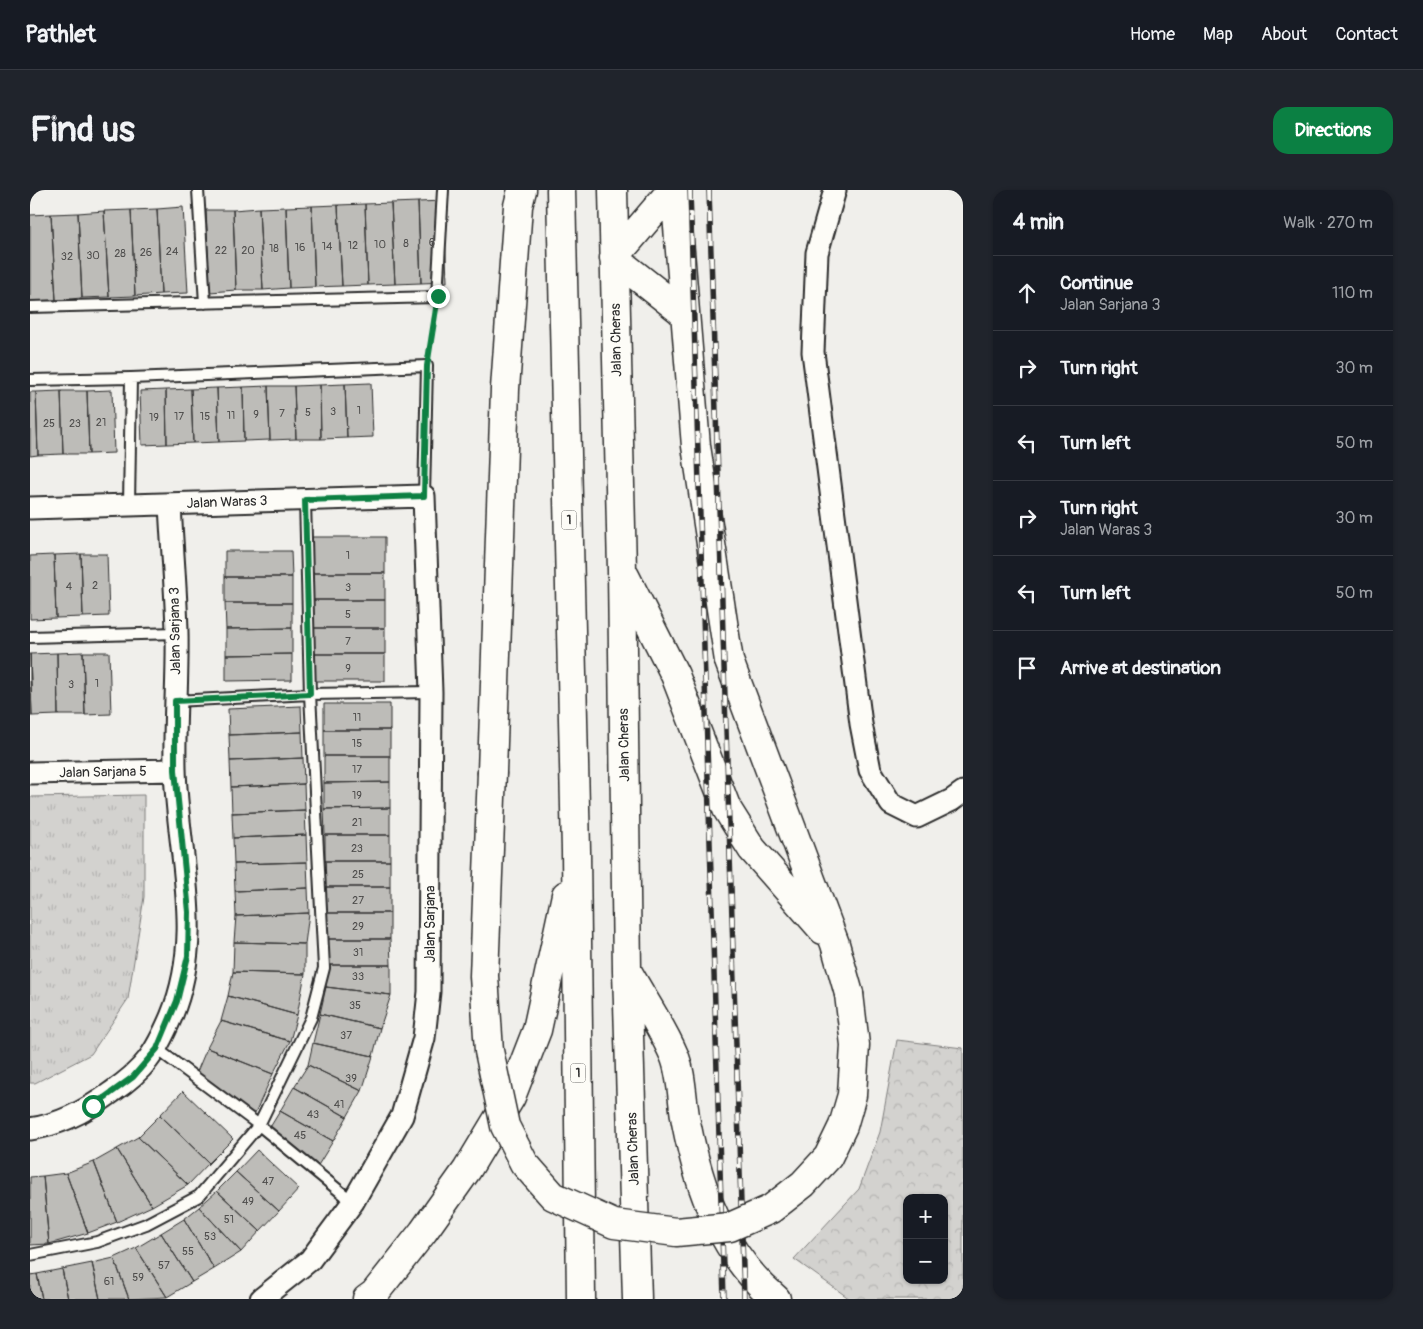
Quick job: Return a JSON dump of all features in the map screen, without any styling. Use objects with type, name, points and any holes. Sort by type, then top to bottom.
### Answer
[{"type":"highway","points":[[522,190],[518,206],[505,390],[484,976],[488,1051],[505,1126],[524,1163],[553,1196],[614,1224],[676,1232],[730,1227],[771,1209],[803,1184],[828,1157],[843,1126],[852,1095],[856,1045],[848,994],[835,944],[729,661],[696,446],[673,190]]},
{"type":"highway","name":"1","points":[[561,190],[576,851],[581,1297]]},
{"type":"highway","name":"Jalan Cheras","points":[[613,190],[622,570],[627,971],[637,1299]]},
{"type":"highway","points":[[673,190],[614,258],[685,314]]},
{"type":"highway","points":[[622,570],[676,675],[726,809],[752,849],[835,944]]},
{"type":"highway","points":[[367,1299],[374,1294],[423,1232],[467,1170],[511,1097],[536,1030],[576,851]]},
{"type":"highway","points":[[627,971],[675,1056],[686,1123],[701,1186],[714,1218],[735,1254],[757,1283],[776,1299]]},
{"type":"street","points":[[835,190],[817,253],[813,352],[861,724],[870,770],[891,804],[916,817],[952,800],[963,792]]},
{"type":"street","name":"Jalan Waras 3","points":[[30,508],[424,496]]},
{"type":"street","name":"Jalan Sarjana","points":[[261,1299],[310,1260],[354,1202],[402,1116],[424,1038],[430,974],[431,692],[424,496]]},
{"type":"street","name":"Jalan Sarjana 3","points":[[30,1129],[42,1127],[93,1106],[133,1077],[157,1049],[177,1001],[188,956],[189,912],[175,770],[177,633],[170,504]]},
{"type":"street","name":"Jalan Sarjana 5","points":[[30,773],[175,770]]},
{"type":"lane","points":[[198,190],[206,303]]},
{"type":"lane","points":[[30,307],[438,296],[443,190]]},
{"type":"lane","points":[[30,380],[131,378],[427,366],[424,496]]},
{"type":"lane","points":[[129,505],[131,378]]},
{"type":"lane","points":[[30,1255],[97,1242],[146,1224],[199,1196],[259,1125],[311,1018],[324,968],[310,694],[305,500]]},
{"type":"lane","points":[[30,638],[177,633]]},
{"type":"lane","points":[[175,701],[310,694],[431,692]]},
{"type":"lane","points":[[157,1049],[259,1125],[354,1202]]},
{"type":"path","points":[[427,366],[438,296]]},
{"type":"green space","points":[[144,795],[144,897],[128,999],[91,1054],[35,1083],[30,1083],[30,797]]},
{"type":"green space","points":[[897,1040],[963,1048],[963,1299],[850,1299],[794,1259],[859,1189],[880,1132]]},
{"type":"building","points":[[444,201],[447,282],[421,283],[418,202]]},
{"type":"building","points":[[418,202],[421,283],[395,284],[391,203]]},
{"type":"building","points":[[391,203],[395,284],[368,285],[365,204]]},
{"type":"building","points":[[365,204],[368,285],[342,286],[338,205]]},
{"type":"building","points":[[338,205],[342,286],[315,287],[312,206]]},
{"type":"building","points":[[312,206],[315,287],[289,288],[286,207]]},
{"type":"building","points":[[183,207],[188,293],[161,294],[157,209]]},
{"type":"building","points":[[286,207],[289,288],[263,290],[259,208]]},
{"type":"building","points":[[259,208],[263,290],[236,290],[233,210]]},
{"type":"building","points":[[157,209],[161,294],[135,296],[131,210]]},
{"type":"building","points":[[131,210],[135,296],[109,297],[104,211]]},
{"type":"building","points":[[206,210],[233,210],[236,290],[210,292]]},
{"type":"building","points":[[104,211],[109,297],[82,298],[78,213]]},
{"type":"building","points":[[78,213],[82,298],[56,300],[51,214]]},
{"type":"building","points":[[51,214],[56,300],[30,301],[30,215]]},
{"type":"building","points":[[371,383],[373,437],[347,438],[345,384]]},
{"type":"building","points":[[345,384],[347,438],[321,439],[320,385]]},
{"type":"building","points":[[320,385],[321,439],[296,439],[294,386]]},
{"type":"building","points":[[268,386],[294,386],[296,439],[270,440]]},
{"type":"building","points":[[268,386],[270,440],[244,441],[243,387]]},
{"type":"building","points":[[243,387],[244,441],[219,442],[217,388]]},
{"type":"building","points":[[217,388],[219,442],[193,443],[191,389]]},
{"type":"building","points":[[191,389],[193,443],[167,444],[166,390]]},
{"type":"building","points":[[112,390],[114,453],[89,454],[87,391]]},
{"type":"building","points":[[166,390],[167,444],[142,445],[140,391]]},
{"type":"building","points":[[61,391],[87,391],[89,454],[63,454]]},
{"type":"building","points":[[61,391],[63,454],[38,455],[36,392]]},
{"type":"building","points":[[30,392],[36,392],[38,455],[30,456]]},
{"type":"building","points":[[312,537],[385,537],[385,573],[312,573]]},
{"type":"building","points":[[225,551],[291,551],[292,577],[225,577]]},
{"type":"building","points":[[81,554],[107,554],[109,616],[83,617]]},
{"type":"building","points":[[81,554],[83,617],[56,618],[54,555]]},
{"type":"building","points":[[54,555],[56,618],[30,619],[30,556]]},
{"type":"building","points":[[312,573],[385,573],[385,600],[312,600]]},
{"type":"building","points":[[225,577],[292,577],[292,603],[225,603]]},
{"type":"building","points":[[312,600],[385,600],[385,628],[312,628]]},
{"type":"building","points":[[225,603],[292,603],[292,628],[226,629]]},
{"type":"building","points":[[292,628],[292,654],[226,655],[226,629]]},
{"type":"building","points":[[312,628],[385,628],[385,654],[312,654]]},
{"type":"building","points":[[83,652],[109,652],[111,714],[85,715]]},
{"type":"building","points":[[83,652],[85,715],[58,715],[57,653]]},
{"type":"building","points":[[57,653],[58,715],[32,716],[30,654]]},
{"type":"building","points":[[30,654],[32,716],[30,716]]},
{"type":"building","points":[[292,654],[292,680],[226,681],[226,655]]},
{"type":"building","points":[[312,654],[385,654],[385,681],[312,681]]},
{"type":"building","points":[[324,704],[390,704],[390,730],[324,730]]},
{"type":"building","points":[[301,706],[302,732],[229,735],[228,709]]},
{"type":"building","points":[[324,730],[390,730],[390,756],[324,756]]},
{"type":"building","points":[[302,732],[303,758],[230,761],[229,735]]},
{"type":"building","points":[[324,756],[390,756],[390,782],[324,783]]},
{"type":"building","points":[[303,758],[304,784],[231,787],[230,761]]},
{"type":"building","points":[[390,782],[390,808],[324,809],[324,783]]},
{"type":"building","points":[[304,784],[305,810],[232,813],[231,787]]},
{"type":"building","points":[[390,808],[390,835],[325,835],[324,809]]},
{"type":"building","points":[[305,810],[306,835],[233,838],[232,813]]},
{"type":"building","points":[[306,835],[307,862],[234,864],[233,838]]},
{"type":"building","points":[[325,835],[390,835],[390,861],[325,861]]},
{"type":"building","points":[[325,861],[390,861],[390,887],[325,887]]},
{"type":"building","points":[[307,862],[308,888],[235,891],[234,864]]},
{"type":"building","points":[[325,887],[390,887],[390,913],[325,913]]},
{"type":"building","points":[[308,888],[309,913],[236,916],[235,891]]},
{"type":"building","points":[[309,913],[305,944],[234,942],[236,916]]},
{"type":"building","points":[[325,913],[390,913],[390,939],[325,939]]},
{"type":"building","points":[[325,939],[390,939],[391,965],[325,965]]},
{"type":"building","points":[[234,942],[305,944],[305,974],[233,972]]},
{"type":"building","points":[[325,965],[391,965],[391,995],[326,987]]},
{"type":"building","points":[[233,972],[305,974],[297,1015],[228,996]]},
{"type":"building","points":[[326,987],[391,995],[380,1028],[320,1014]]},
{"type":"building","points":[[228,996],[297,1015],[290,1041],[221,1021]]},
{"type":"building","points":[[320,1014],[380,1028],[373,1056],[313,1043]]},
{"type":"building","points":[[221,1021],[290,1041],[273,1074],[207,1048]]},
{"type":"building","points":[[313,1043],[373,1056],[362,1091],[308,1065]]},
{"type":"building","points":[[207,1048],[273,1074],[254,1115],[196,1074]]},
{"type":"building","points":[[308,1065],[362,1091],[347,1117],[294,1087]]},
{"type":"building","points":[[294,1087],[347,1117],[333,1141],[280,1111]]},
{"type":"building","points":[[183,1091],[233,1139],[209,1163],[160,1115]]},
{"type":"building","points":[[280,1111],[333,1141],[317,1167],[269,1129]]},
{"type":"building","points":[[160,1115],[209,1163],[188,1185],[138,1137]]},
{"type":"building","points":[[138,1137],[188,1185],[152,1206],[117,1149]]},
{"type":"building","points":[[117,1149],[152,1206],[117,1222],[94,1162]]},
{"type":"building","points":[[257,1150],[299,1189],[279,1211],[236,1172]]},
{"type":"building","points":[[94,1162],[117,1222],[88,1233],[66,1173]]},
{"type":"building","points":[[236,1172],[279,1211],[260,1231],[217,1191]]},
{"type":"building","points":[[66,1173],[88,1233],[49,1244],[43,1176]]},
{"type":"building","points":[[43,1176],[49,1244],[30,1245],[30,1177]]},
{"type":"building","points":[[217,1191],[260,1231],[241,1252],[199,1207]]},
{"type":"building","points":[[199,1207],[241,1252],[214,1269],[184,1219]]},
{"type":"building","points":[[184,1219],[214,1269],[192,1282],[161,1233]]},
{"type":"building","points":[[161,1233],[192,1282],[167,1297],[136,1248]]},
{"type":"building","points":[[136,1248],[167,1297],[129,1299],[114,1258]]},
{"type":"building","points":[[114,1258],[129,1299],[100,1299],[92,1263]]},
{"type":"building","points":[[92,1263],[100,1299],[68,1299],[62,1269]]},
{"type":"building","points":[[62,1269],[68,1299],[42,1299],[37,1274]]},
{"type":"building","points":[[37,1274],[42,1299],[30,1299],[30,1275]]},
{"type":"railway","points":[[690,190],[724,1299]]},
{"type":"railway","points":[[709,190],[744,1299]]},
{"type":"route","points":[[93,1106],[133,1077],[157,1049],[177,1001],[188,956],[189,912],[175,770],[175,701],[310,694],[305,500],[424,496],[427,366],[438,296]]}]
